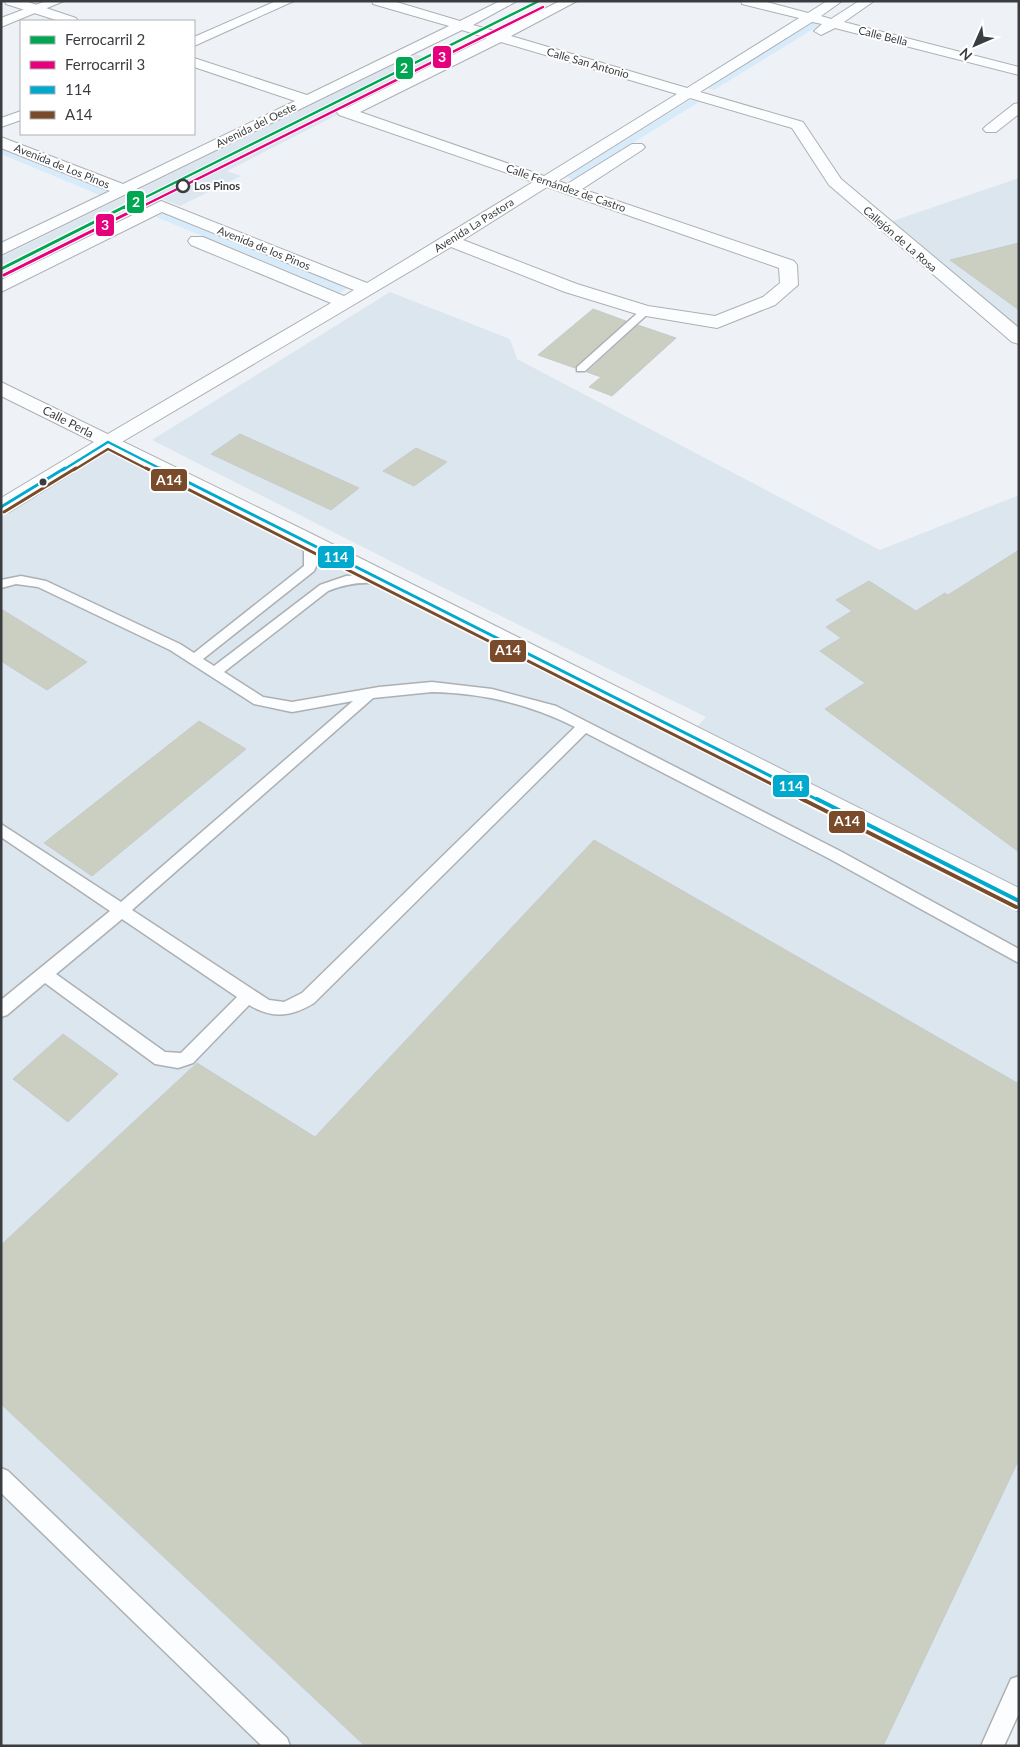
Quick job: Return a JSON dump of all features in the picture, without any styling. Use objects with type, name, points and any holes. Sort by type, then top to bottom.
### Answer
[{"type":"street","points":[[11,1],[68,20]]},
{"type":"street","points":[[1,23],[58,1]]},
{"type":"street","points":[[195,42],[288,1]]},
{"type":"street","name":"Calle San Antonio","points":[[378,1],[798,125]]},
{"type":"street","name":"Avenida del Oeste","points":[[1,250],[511,1]]},
{"type":"street","points":[[500,37],[571,1]]},
{"type":"street","name":"Calle Bella","points":[[747,1],[1019,71]]},
{"type":"street","name":"Avenida La Pastora","points":[[1,507],[344,302],[450,241],[836,1]]},
{"type":"street","points":[[809,39],[868,1]]},
{"type":"street","name":"Calle Fernández de Castro","points":[[500,37],[345,113],[788,265],[789,285],[769,301],[717,322],[646,311]]},
{"type":"street","points":[[195,62],[308,100]]},
{"type":"street","points":[[695,110],[728,90]]},
{"type":"street","points":[[991,129],[1019,107]]},
{"type":"street","points":[[1,124],[20,115]]},
{"type":"street","name":"Callejón de La Rosa","points":[[798,125],[835,182],[1019,338]]},
{"type":"street","name":"Avenida de Los Pinos","points":[[1,142],[123,190]]},
{"type":"street","points":[[570,189],[645,142]]},
{"type":"street","name":"Avenida de Los Pinos","points":[[82,194],[99,202]]},
{"type":"street","name":"Avenida de los Pinos","points":[[139,217],[161,206],[367,289]]},
{"type":"street","points":[[1,286],[139,217],[157,224]]},
{"type":"street","name":"Avenida de los Pinos","points":[[184,236],[344,302]]},
{"type":"street","points":[[450,241],[571,288],[646,311]]},
{"type":"street","name":"Calle Perla","points":[[1,388],[1019,901]]},
{"type":"lane","points":[[581,369],[646,311]]},
{"type":"lane","points":[[194,659],[249,618],[310,568],[313,560],[312,551],[298,536]]},
{"type":"lane","points":[[215,672],[324,588],[346,580],[369,578],[382,580]]},
{"type":"lane","points":[[1,584],[21,580],[42,584],[140,629],[194,659],[247,695],[274,706],[292,707],[368,694],[432,687],[516,698],[551,709],[835,855],[1019,957]]},
{"type":"lane","points":[[1,1010],[122,910],[368,694]]},
{"type":"lane","points":[[1,829],[248,996],[267,1008],[275,1010],[297,1005],[308,998],[584,726]]},
{"type":"lane","points":[[44,974],[161,1059],[169,1062],[187,1058],[248,996]]},
{"type":"lane","points":[[1,1478],[279,1746]]},
{"type":"lane","points":[[992,1746],[1019,1687]]},
{"type":"shaded area","points":[[812,23],[820,25],[714,90],[707,88]]},
{"type":"shaded area","points":[[415,54],[440,62],[227,171],[241,176],[180,206],[162,199],[1,280],[1,257]]},
{"type":"shaded area","points":[[690,100],[699,102],[573,180],[566,176]]},
{"type":"shaded area","points":[[1,147],[110,192],[102,196],[1,154]]},
{"type":"shaded area","points":[[1019,178],[1019,338],[884,224]]},
{"type":"shaded area","points":[[165,212],[348,288],[340,293],[156,217]]},
{"type":"shaded area","points":[[390,292],[510,339],[517,359],[880,550],[1019,495],[1019,1713],[1006,1746],[1,1746],[1,507],[108,442],[689,735],[706,717],[424,578],[152,440]]},
{"type":"building","points":[[1019,243],[1019,310],[950,260]]},
{"type":"building","points":[[593,309],[626,321],[575,368],[538,355]]},
{"type":"building","points":[[638,325],[676,338],[612,396],[589,387],[601,377],[587,372]]},
{"type":"building","points":[[240,434],[359,488],[331,510],[211,454]]},
{"type":"building","points":[[416,448],[447,462],[414,486],[383,471]]},
{"type":"building","points":[[1019,550],[1019,852],[825,709],[865,683],[820,651],[841,638],[826,627],[852,611],[836,600],[869,581],[916,611],[945,593],[948,595]]},
{"type":"building","points":[[1,609],[87,662],[47,690],[1,661]]},
{"type":"building","points":[[199,721],[246,749],[92,876],[44,843]]},
{"type":"building","points":[[594,840],[1019,1084],[1019,1459],[883,1746],[365,1746],[1,1404],[1,1245],[197,1063],[315,1137]]},
{"type":"building","points":[[63,1034],[118,1074],[68,1122],[13,1079]]},
{"type":"rail line","name":"2","points":[[1,269],[539,1]]},
{"type":"rail line","name":"3","points":[[4,275],[543,7]]},
{"type":"transit line","name":"114","points":[[108,442],[1019,901]]},
{"type":"transit line","name":"114","points":[[1,507],[108,442]]},
{"type":"transit line","name":"A14","points":[[4,512],[108,449],[1016,907]]},
{"type":"place","name":"Los Pinos","points":[[183,186]]}]
